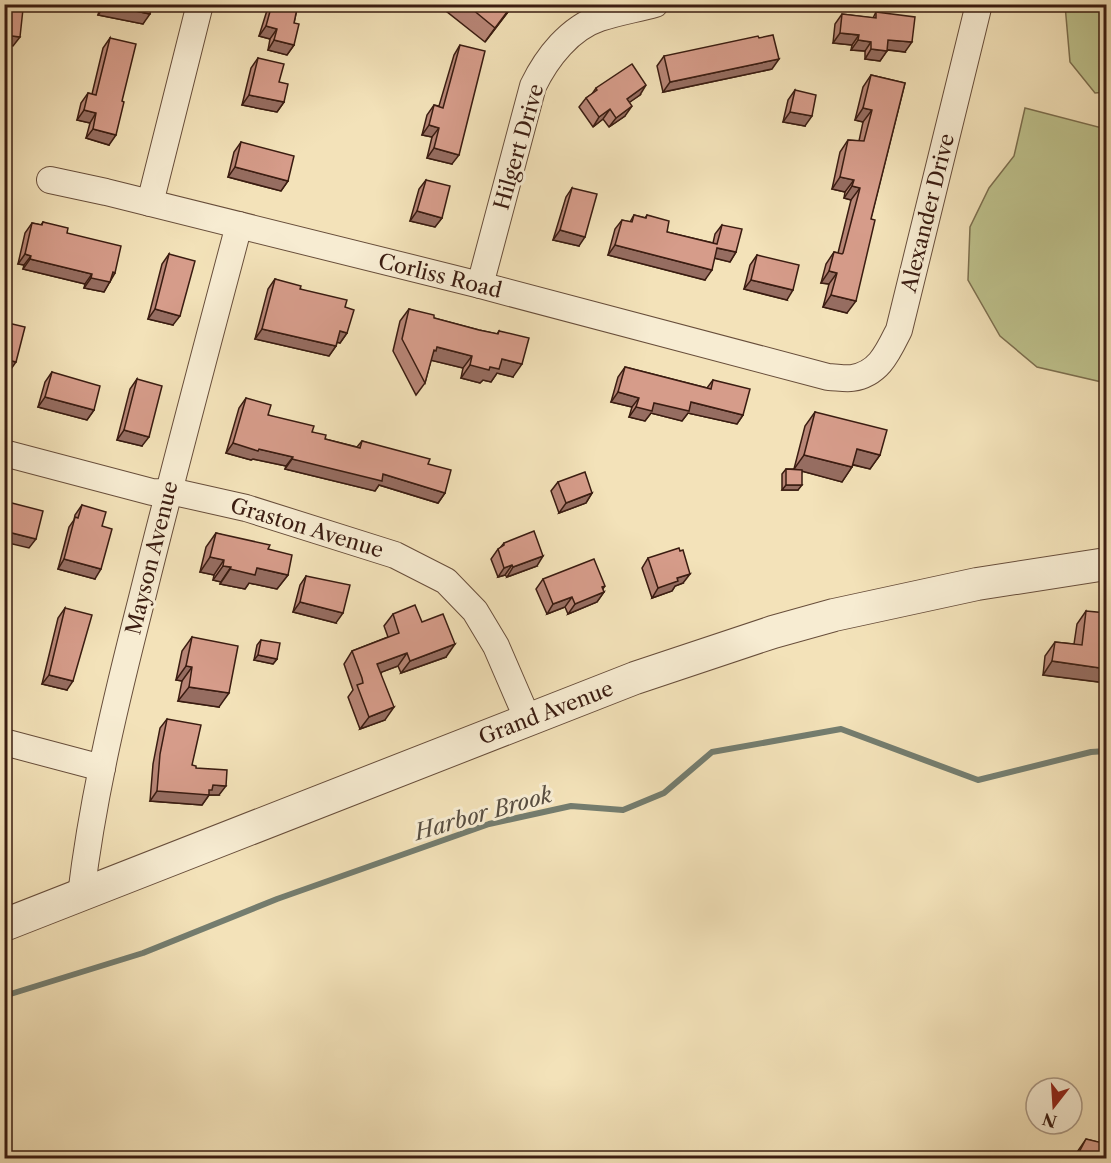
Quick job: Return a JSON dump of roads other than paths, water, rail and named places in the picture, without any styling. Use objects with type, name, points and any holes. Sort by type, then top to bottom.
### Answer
[{"type":"street","points":[[150,203],[200,4]]},
{"type":"street","name":"Hilgert Drive","points":[[480,285],[533,86],[539,74],[564,40],[598,18],[655,4]]},
{"type":"street","name":"Alexander Drive","points":[[828,377],[852,378],[871,371],[885,360],[899,330],[979,4]]},
{"type":"street","name":"Corliss Road","points":[[50,180],[480,285],[828,377]]},
{"type":"street","name":"Mayson Avenue","points":[[81,895],[88,838],[114,708],[239,225]]},
{"type":"street","name":"Graston Avenue","points":[[4,453],[152,492],[179,493],[246,508],[395,555],[446,581],[475,611],[496,646],[528,720]]},
{"type":"street","name":"Grand Avenue","points":[[4,925],[635,678],[773,632],[834,615],[976,584],[1107,564]]},
{"type":"street","points":[[4,742],[102,768]]},
{"type":"waterway","name":"Harbor Brook","points":[[4,996],[143,953],[277,899],[489,824],[571,806],[623,810],[664,793],[712,752],[841,729],[978,780],[1091,752],[1106,751]]}]
